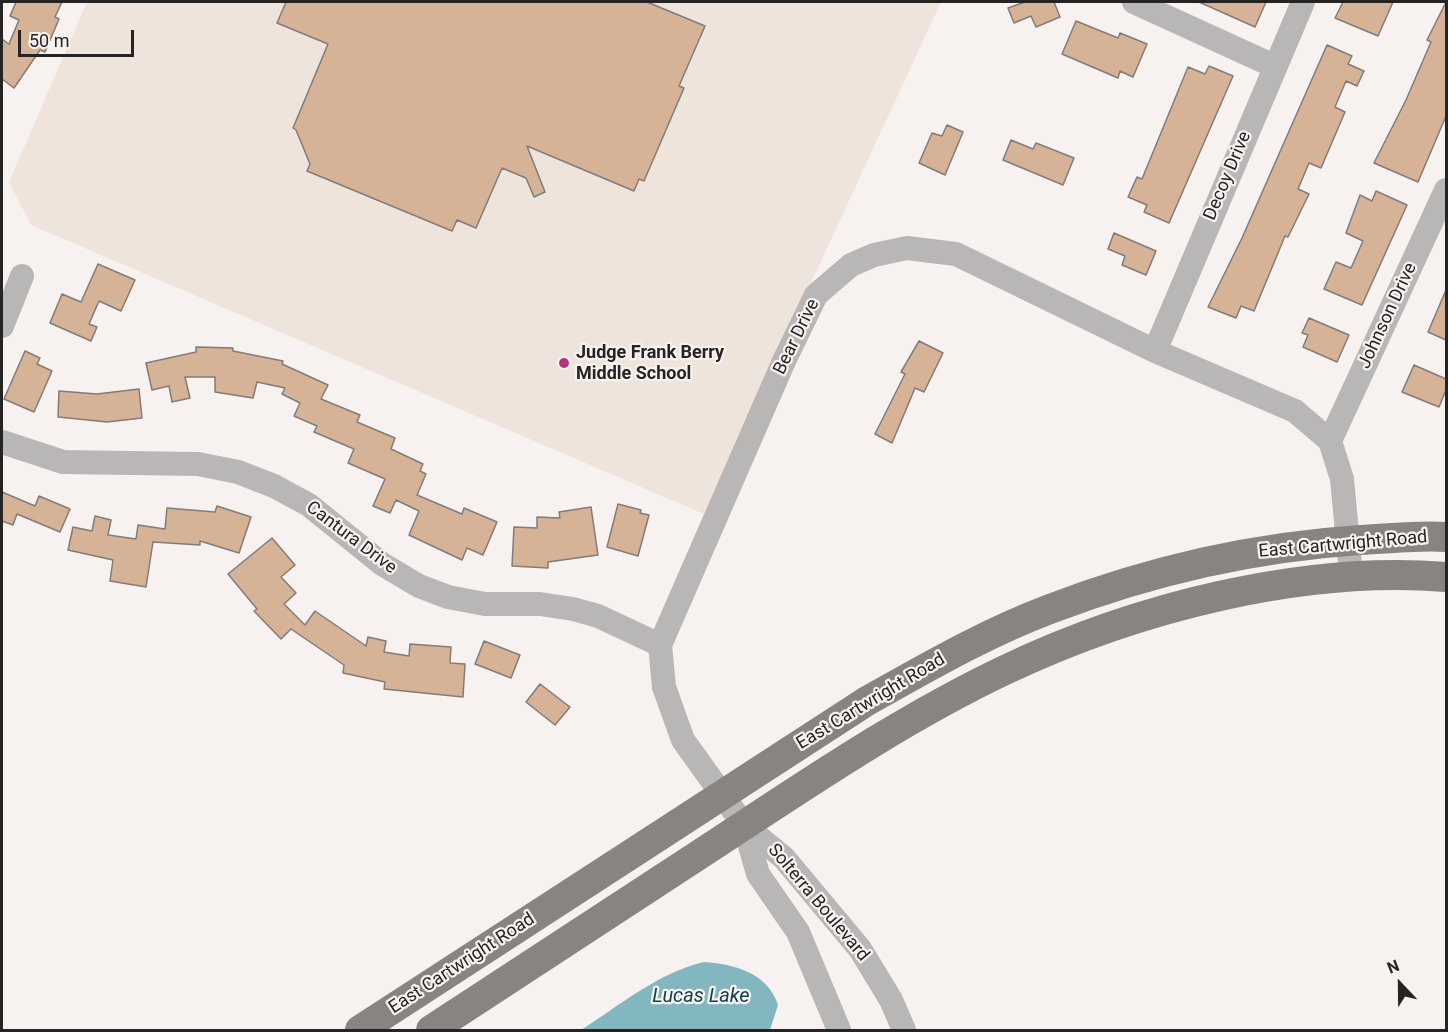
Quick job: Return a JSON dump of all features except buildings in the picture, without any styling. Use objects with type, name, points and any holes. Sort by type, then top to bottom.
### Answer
[{"type":"main road","name":"East Cartwright Road","points":[[360,1030],[867,701],[953,653],[1048,609],[1132,580],[1215,560],[1347,541],[1446,537]]},
{"type":"main road","name":"East Cartwright Road","points":[[431,1030],[744,825],[894,731],[1005,670],[1104,630],[1232,592],[1351,575],[1446,577]]},
{"type":"street","points":[[1134,2],[1274,66]]},
{"type":"street","name":"Decoy Drive","points":[[1155,351],[1303,2]]},
{"type":"street","name":"Johnson Drive","points":[[1330,441],[1446,190]]},
{"type":"street","name":"Bear Drive","points":[[744,825],[683,740],[664,687],[660,645],[784,362],[816,295],[851,265],[874,255],[907,248],[957,254],[1155,351],[1295,411],[1330,441]]},
{"type":"street","points":[[2,326],[22,276]]},
{"type":"street","points":[[1330,441],[1342,479],[1351,575]]},
{"type":"street","name":"Cantura Drive","points":[[2,442],[63,462],[179,463],[238,472],[274,486],[309,505],[382,564],[419,586],[448,597],[485,604],[540,604],[573,609],[598,616],[660,645]]},
{"type":"street","name":"Solterra Boulevard","points":[[744,825],[758,874],[798,932],[839,1030]]},
{"type":"street","name":"Solterra Boulevard","points":[[744,825],[784,858],[860,949],[891,1000],[904,1030]]},
{"type":"shaded area","name":"Judge Frank Berry Middle School","points":[[87,2],[941,2],[704,514],[31,225],[9,182]]},
{"type":"water","name":"Lucas Lake","points":[[704,962],[738,968],[758,978],[766,985],[778,1005],[770,1030],[581,1030],[655,982]]},
{"type":"place","name":"Judge Frank Berry Middle School","points":[[564,363]]}]
